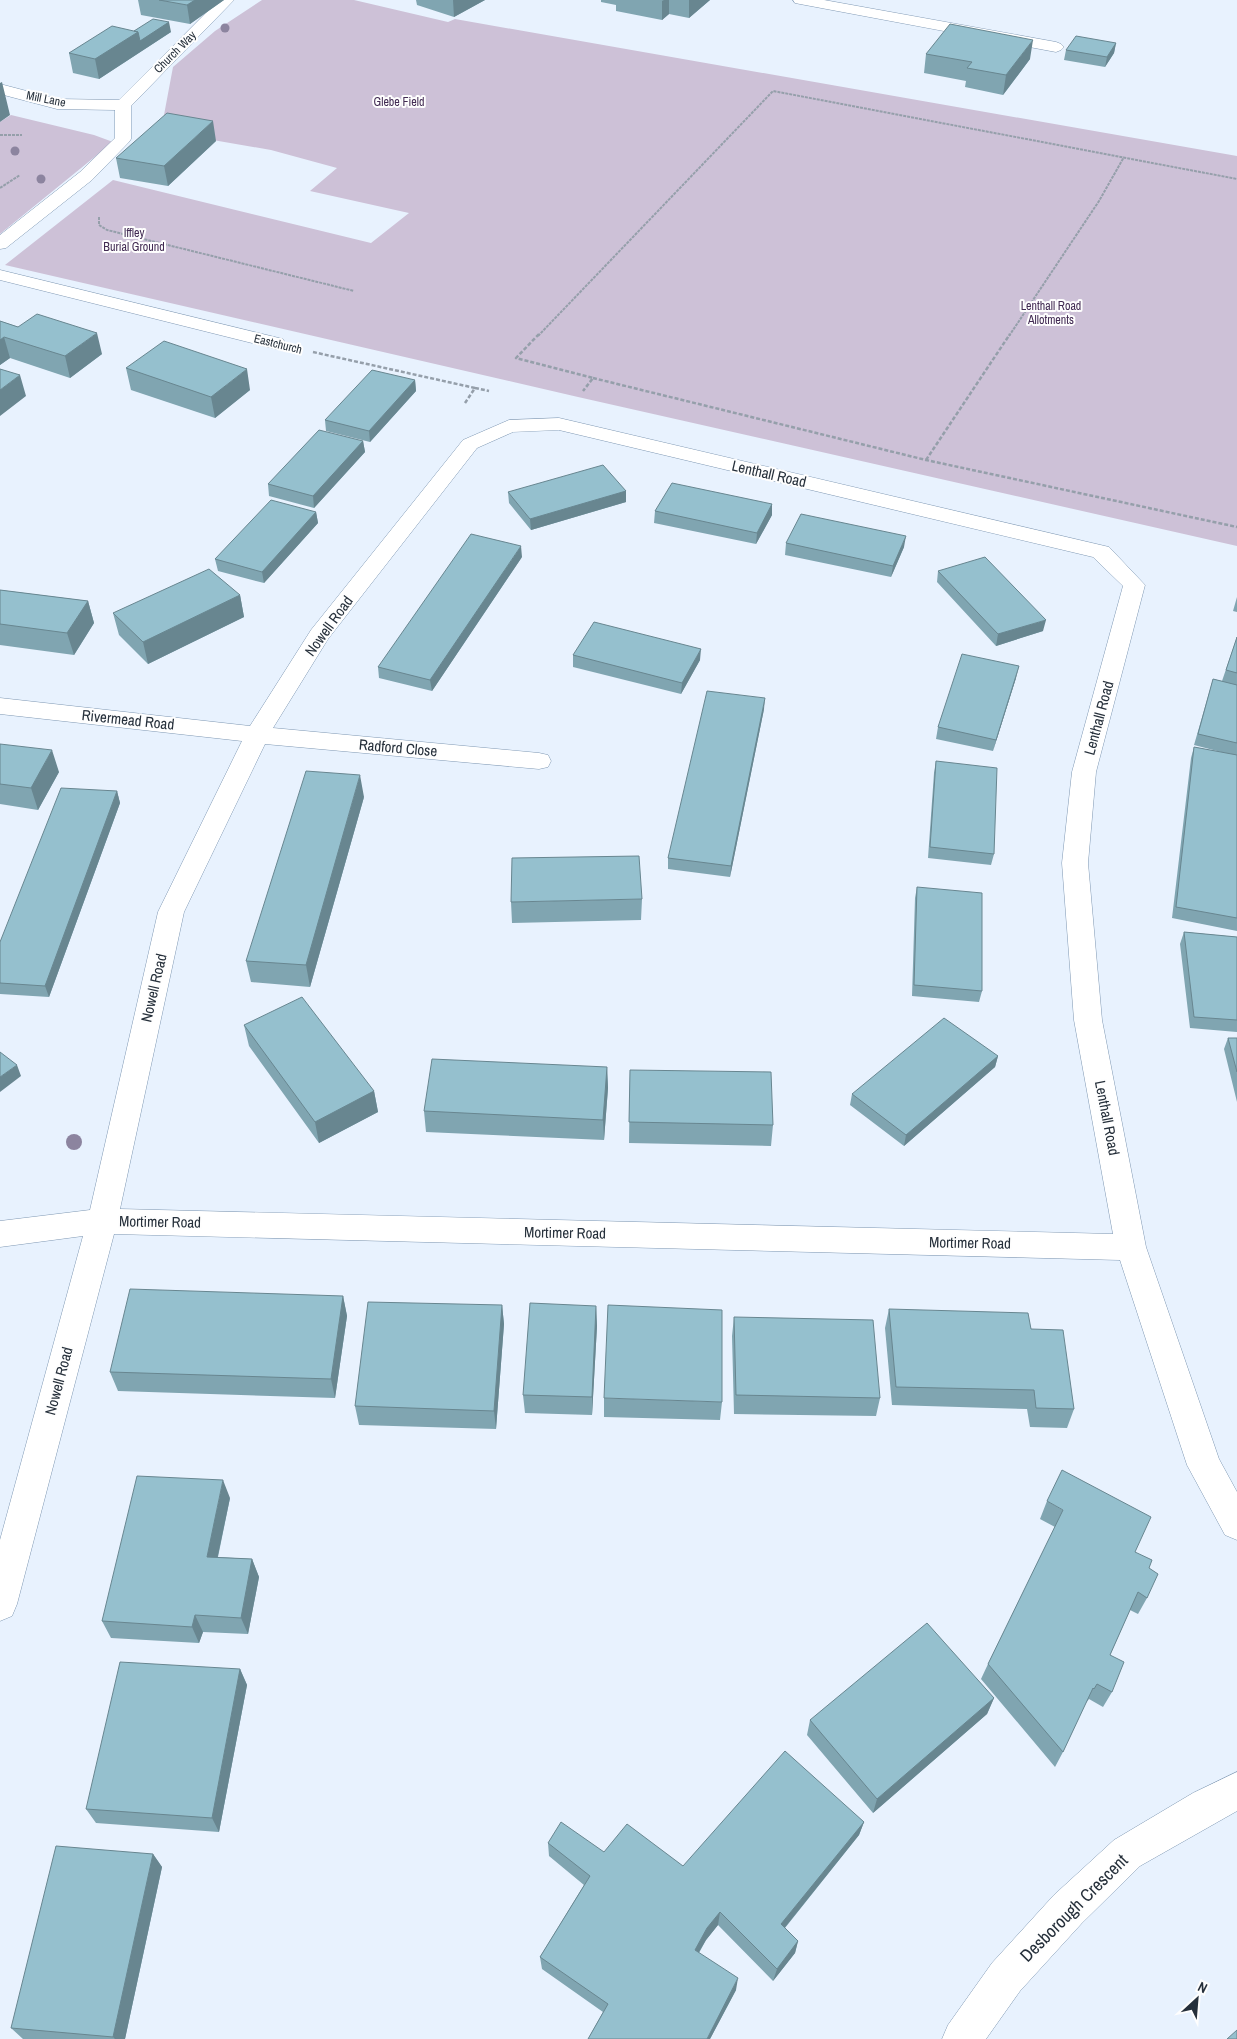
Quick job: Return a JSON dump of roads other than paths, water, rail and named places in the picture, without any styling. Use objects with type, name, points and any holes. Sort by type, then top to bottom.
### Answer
[{"type":"street","name":"Church Way","points":[[122,105],[227,0]]},
{"type":"street","points":[[800,0],[1056,47]]},
{"type":"street","name":"Mill Lane","points":[[0,89],[57,104],[122,105]]},
{"type":"street","points":[[0,244],[86,176],[123,139],[122,105]]},
{"type":"street","name":"Eastchurch","points":[[0,275],[276,343]]},
{"type":"street","name":"Lenthall Road","points":[[470,444],[509,426],[559,424],[1101,552],[1134,585],[1084,772],[1075,863],[1088,1020],[1131,1247],[1204,1465],[1237,1524]]},
{"type":"street","name":"Nowell Road","points":[[0,1604],[102,1221],[171,912],[257,735],[320,635],[470,444]]},
{"type":"street","name":"Rivermead Road","points":[[0,706],[257,735]]},
{"type":"street","name":"Radford Close","points":[[257,735],[539,761]]},
{"type":"street","name":"Mortimer Road","points":[[0,1234],[102,1221],[1131,1247]]},
{"type":"street","name":"Desborough Crescent","points":[[962,2039],[1006,1978],[1068,1909],[1127,1853],[1206,1806],[1237,1791]]},
{"type":"park label","name":"Glebe Field","points":[[399,102]]},
{"type":"park label","name":"Iffley Burial Ground","points":[[134,240]]},
{"type":"park label","name":"Lenthall Road Allotments","points":[[1051,313]]}]
